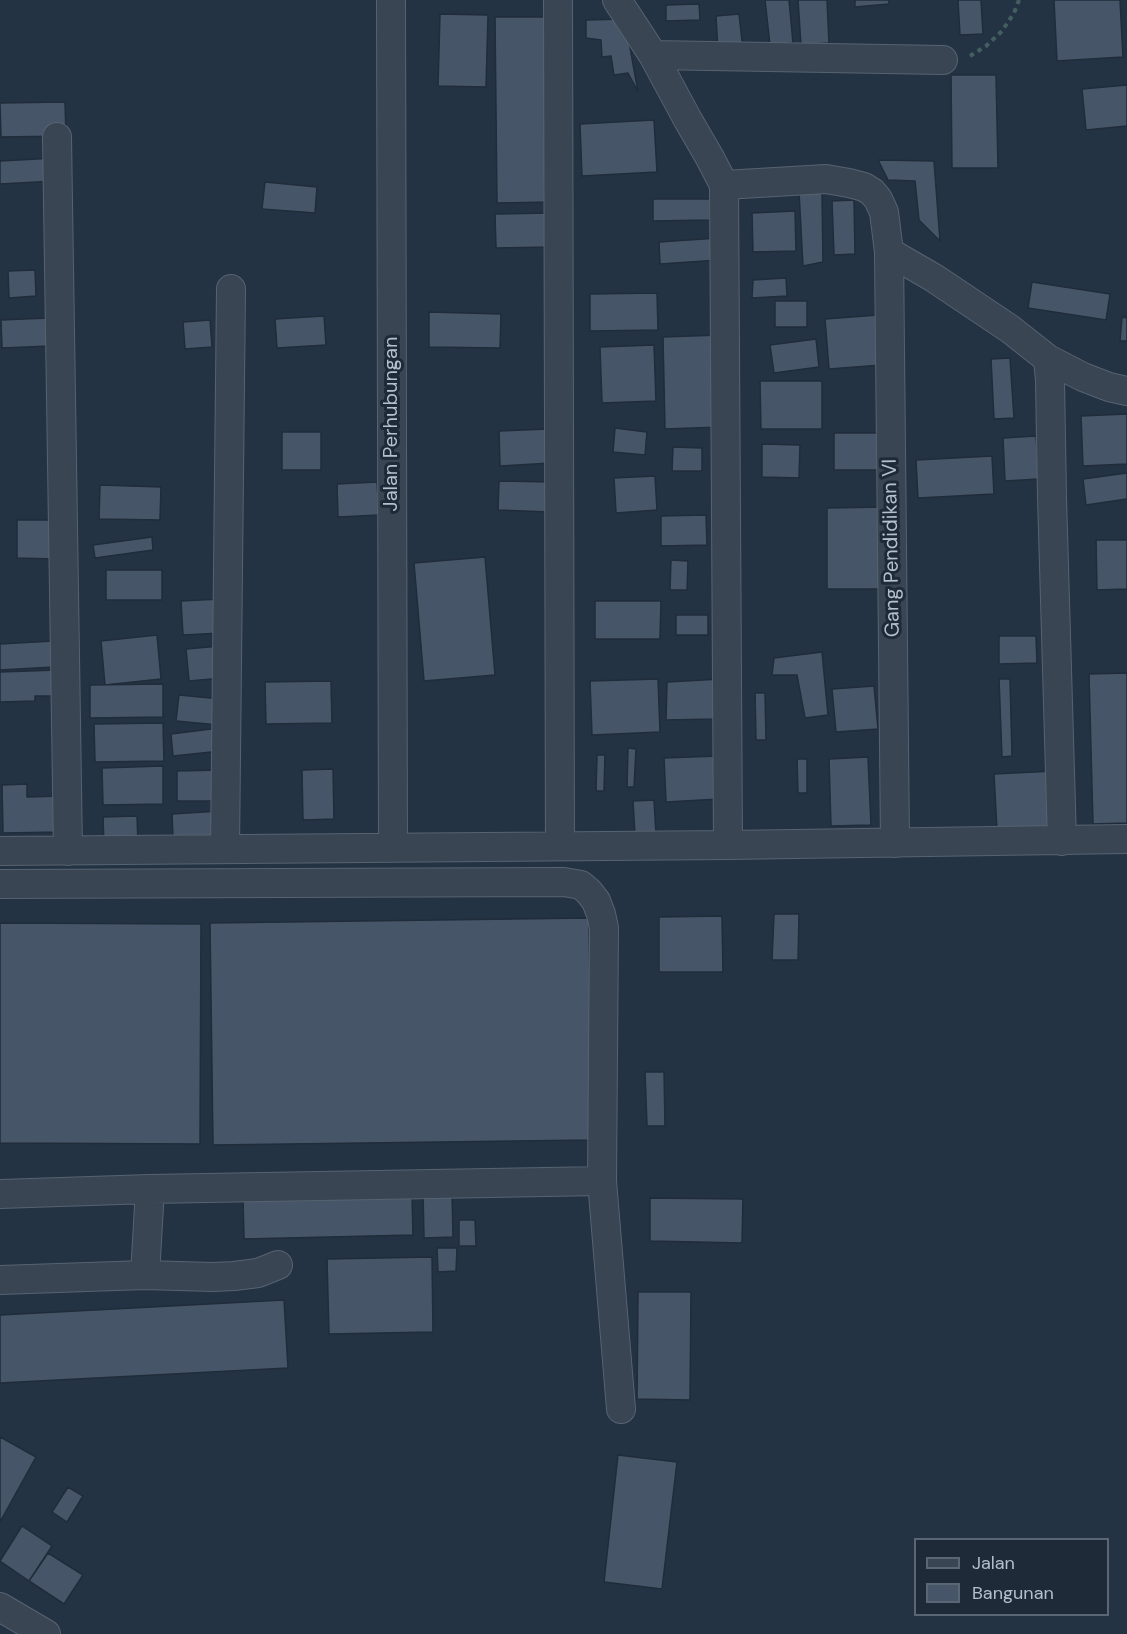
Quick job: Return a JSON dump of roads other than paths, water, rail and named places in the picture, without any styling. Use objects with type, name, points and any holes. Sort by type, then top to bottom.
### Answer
[{"type":"street","name":"Jalan Perhubungan","points":[[391,0],[393,847]]},
{"type":"street","points":[[558,0],[560,846]]},
{"type":"street","points":[[617,0],[653,55],[723,185],[728,845]]},
{"type":"street","points":[[653,55],[943,60]]},
{"type":"street","points":[[57,136],[68,851]]},
{"type":"street","name":"Gang Pendidikan VI","points":[[723,185],[826,179],[864,187],[872,192],[884,212],[889,252],[895,843]]},
{"type":"street","points":[[889,252],[934,278],[1000,322],[1048,359],[1083,377],[1127,391]]},
{"type":"street","points":[[225,849],[231,289]]},
{"type":"street","points":[[1048,359],[1062,841]]},
{"type":"street","points":[[0,851],[1127,839]]},
{"type":"street","points":[[0,884],[564,882],[580,885],[589,892],[596,901],[604,928],[602,1181],[621,1409]]},
{"type":"street","points":[[0,1194],[602,1181]]},
{"type":"street","points":[[145,1275],[150,1189]]},
{"type":"street","points":[[0,1280],[145,1275],[234,1276],[258,1272],[278,1265]]},
{"type":"street","points":[[0,1607],[46,1634]]}]
